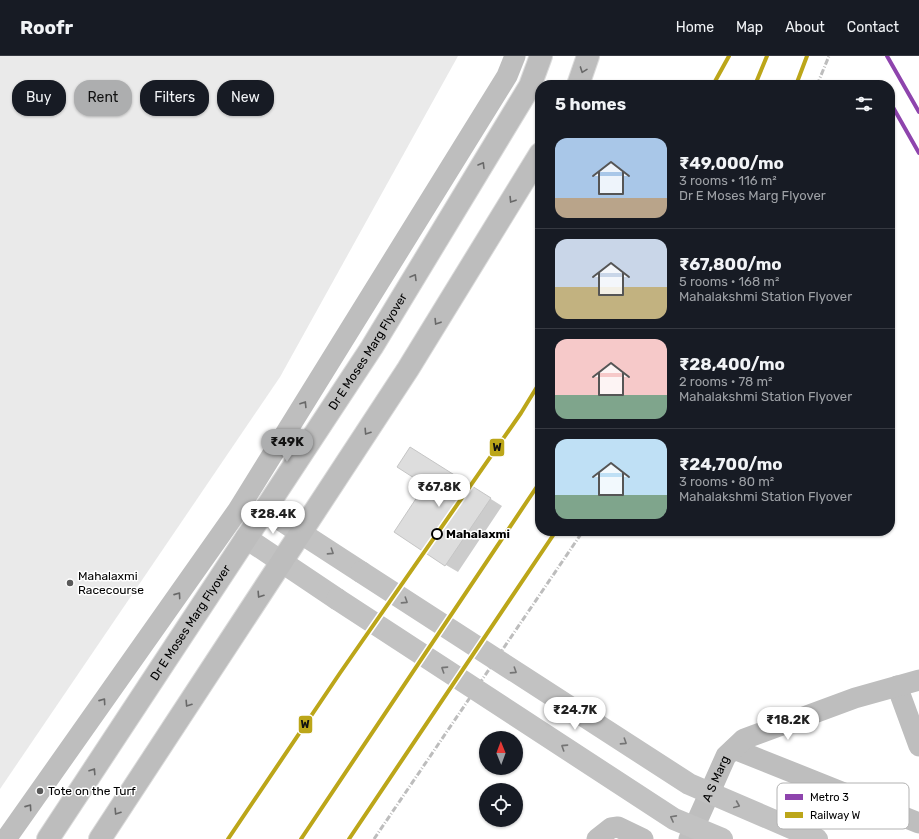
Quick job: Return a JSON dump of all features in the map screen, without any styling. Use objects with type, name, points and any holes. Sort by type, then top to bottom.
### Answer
[{"type":"main road","name":"Dr E Moses Marg Flyover","points":[[48,839],[376,340],[530,86],[541,56]]},
{"type":"main road","points":[[580,80],[588,56]]},
{"type":"main road","points":[[100,839],[408,369],[535,162]]},
{"type":"main road","points":[[264,509],[689,784],[777,822]]},
{"type":"main road","points":[[246,538],[674,819],[722,839]]},
{"type":"main road","points":[[794,829],[817,839]]},
{"type":"street","points":[[6,839],[238,510],[507,76],[514,56]]},
{"type":"street","name":"A S Marg","points":[[689,839],[726,756],[744,739],[855,698],[919,680]]},
{"type":"street","points":[[897,686],[919,746]]},
{"type":"street","points":[[734,749],[819,783]]},
{"type":"street","points":[[909,819],[919,823]]},
{"type":"street","points":[[597,839],[611,828],[618,828],[643,839]]},
{"type":"shaded area","name":"Mahalaxmi Racecourse","points":[[0,56],[458,56],[280,377],[0,789]]},
{"type":"building","points":[[410,447],[491,498],[445,566],[394,532],[425,485],[397,467]]},
{"type":"railway","points":[[819,80],[829,56]]},
{"type":"railway","points":[[374,839],[580,536]]},
{"type":"metro line","name":"3","points":[[887,56],[919,112]]},
{"type":"metro line","name":"3","points":[[895,111],[919,153]]},
{"type":"rail line","name":"W","points":[[716,80],[729,56]]},
{"type":"rail line","name":"W","points":[[757,80],[767,56]]},
{"type":"rail line","name":"W","points":[[798,80],[807,56]]},
{"type":"rail line","name":"W","points":[[228,839],[340,673],[521,413],[535,390]]},
{"type":"rail line","name":"W","points":[[301,839],[535,489]]},
{"type":"rail line","name":"W","points":[[349,839],[553,536]]},
{"type":"place","name":"Mahalaxmi","points":[[437,534]]},
{"type":"place","name":"Mahalaxmi Racecourse","points":[[70,583]]},
{"type":"place","name":"Tote on the Turf","points":[[40,791]]}]
